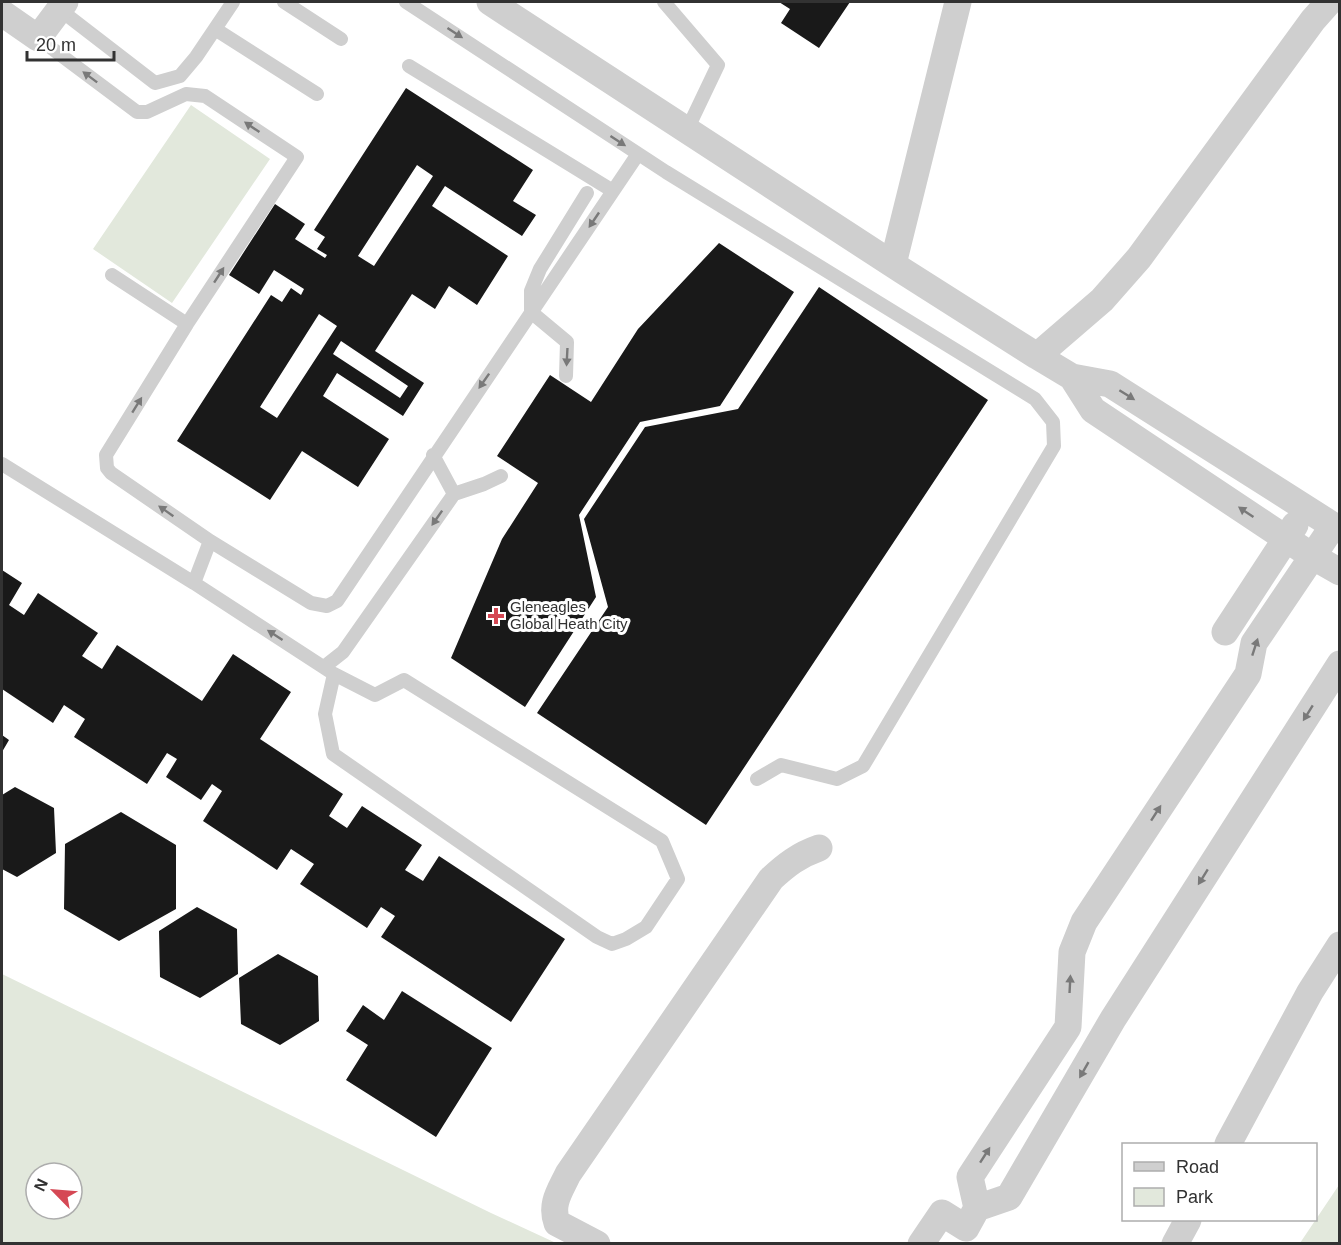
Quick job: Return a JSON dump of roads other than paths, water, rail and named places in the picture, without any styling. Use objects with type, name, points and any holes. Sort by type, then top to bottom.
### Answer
[{"type":"street","points":[[490,2],[1037,356],[1072,377],[1110,384],[1336,528],[1312,556],[1254,643],[1248,674],[1084,922],[1072,952],[1068,1027],[970,1177],[977,1208],[966,1228],[942,1213],[921,1244]]},
{"type":"street","points":[[893,264],[958,2]]},
{"type":"street","points":[[1037,356],[1102,300],[1139,258],[1313,20],[1329,2]]},
{"type":"street","points":[[2,13],[38,38],[58,4]]},
{"type":"street","points":[[1072,377],[1093,410],[1286,539],[1340,572]]},
{"type":"street","points":[[1225,632],[1305,508]]},
{"type":"street","points":[[977,1208],[1009,1197],[1113,1019],[1340,664]]},
{"type":"street","points":[[597,1244],[557,1222],[554,1212],[556,1199],[568,1174],[771,879],[789,863],[819,848]]},
{"type":"street","points":[[1229,1143],[1310,992],[1340,945]]},
{"type":"street","points":[[1175,1244],[1187,1221]]},
{"type":"lane","points":[[58,4],[155,83],[180,76],[196,57],[233,2]]},
{"type":"lane","points":[[284,2],[341,39]]},
{"type":"lane","points":[[406,2],[638,154],[1035,399],[1053,422],[1054,446],[863,766],[837,780],[781,765],[757,779]]},
{"type":"lane","points":[[664,2],[718,65],[687,130]]},
{"type":"lane","points":[[215,29],[317,94]]},
{"type":"lane","points":[[38,38],[137,112],[147,112],[186,94],[205,96],[297,157],[187,324],[106,455],[107,468],[111,473],[210,542],[311,603],[327,606],[337,601],[638,154]]},
{"type":"lane","points":[[409,66],[613,191]]},
{"type":"lane","points":[[531,312],[531,291],[540,269],[587,193]]},
{"type":"lane","points":[[112,275],[187,324]]},
{"type":"lane","points":[[531,312],[567,342],[566,376]]},
{"type":"lane","points":[[434,455],[454,494]]},
{"type":"lane","points":[[2,464],[329,670],[375,695],[404,680],[662,841],[678,879],[646,927],[612,944],[597,937],[333,754],[325,714],[329,670],[454,494],[501,476]]},
{"type":"lane","points":[[194,583],[210,542]]},
{"type":"place","name":"Gleneagles Global Heath City","points":[[496,616]]}]
